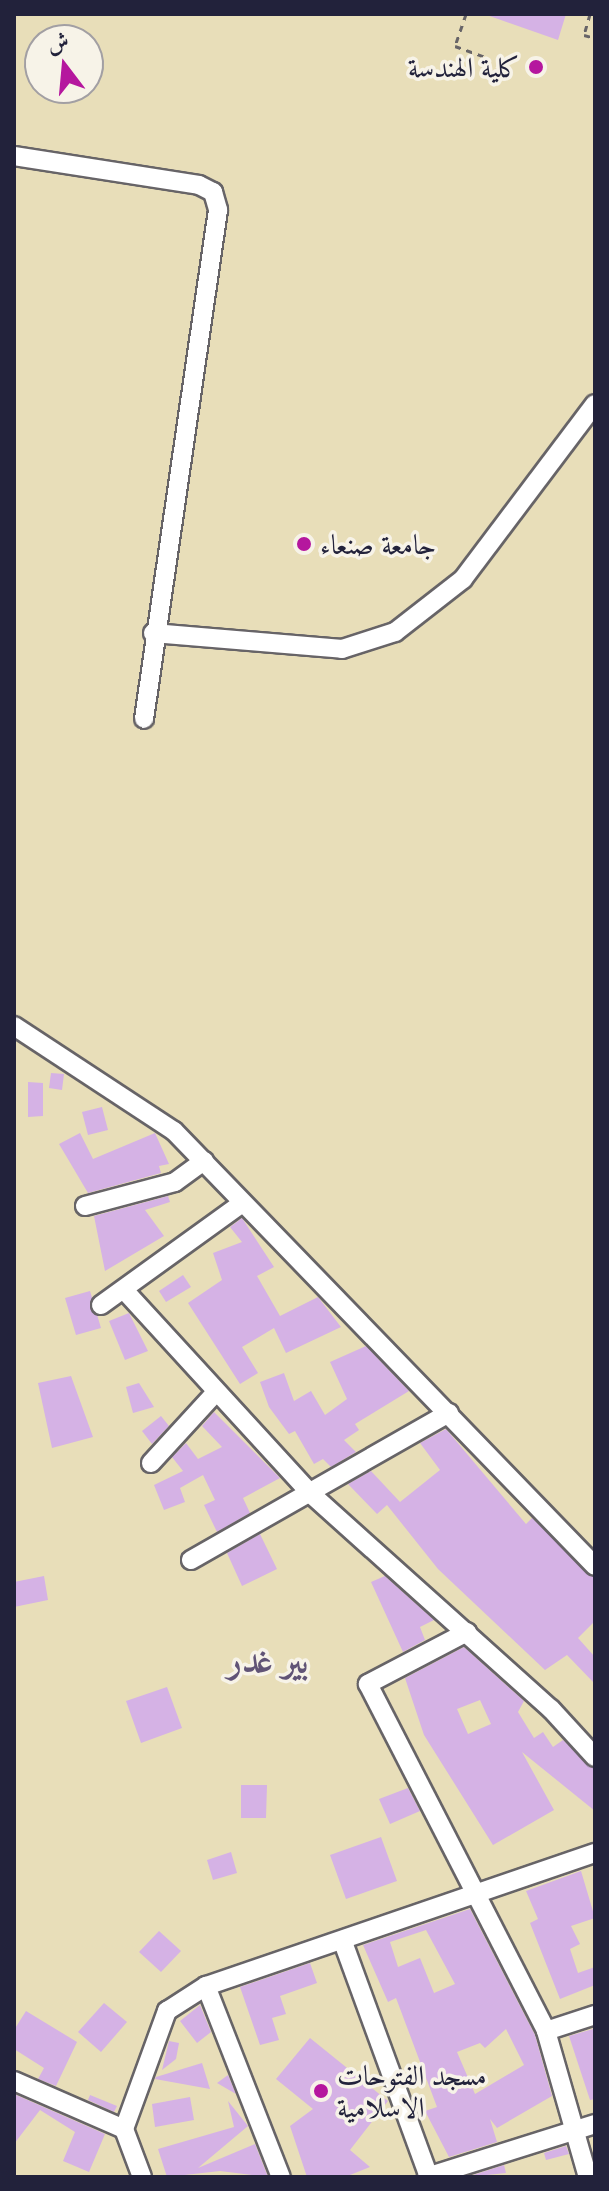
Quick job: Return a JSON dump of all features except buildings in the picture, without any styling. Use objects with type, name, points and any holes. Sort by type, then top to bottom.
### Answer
[{"type":"street","points":[[14,156],[213,192],[218,210],[153,633],[144,719]]},
{"type":"street","points":[[153,633],[342,649],[395,632],[463,579],[595,404]]},
{"type":"street","points":[[14,1026],[106,1080],[204,1161],[241,1204],[449,1413],[595,1566]]},
{"type":"street","points":[[85,1206],[175,1182],[204,1161]]},
{"type":"street","points":[[101,1305],[125,1291],[241,1204]]},
{"type":"street","points":[[125,1291],[310,1493],[467,1632],[595,1757]]},
{"type":"street","points":[[151,1463],[216,1392]]},
{"type":"street","points":[[191,1560],[449,1413]]},
{"type":"street","points":[[467,1632],[368,1684],[479,1892],[546,2031],[588,2177]]},
{"type":"street","points":[[142,2177],[124,2129],[167,2011],[206,1986],[343,1942],[595,1853]]},
{"type":"street","points":[[343,1942],[428,2177],[595,2124]]},
{"type":"street","points":[[206,1986],[281,2177]]},
{"type":"street","points":[[546,2031],[595,2015]]},
{"type":"street","points":[[14,2081],[124,2129]]},
{"type":"path","points":[[466,14],[455,46],[485,57]]},
{"type":"path","points":[[590,14],[584,35],[595,38]]},
{"type":"place","name":"كلية الهندسة","points":[[536,67]]},
{"type":"place","name":"جامعة صنعاء","points":[[304,544]]},
{"type":"place","name":"مسجد الفتوحات الاسلامية","points":[[321,2091]]},
{"type":"district","name":"بير غدر","points":[[268,1660]]}]
